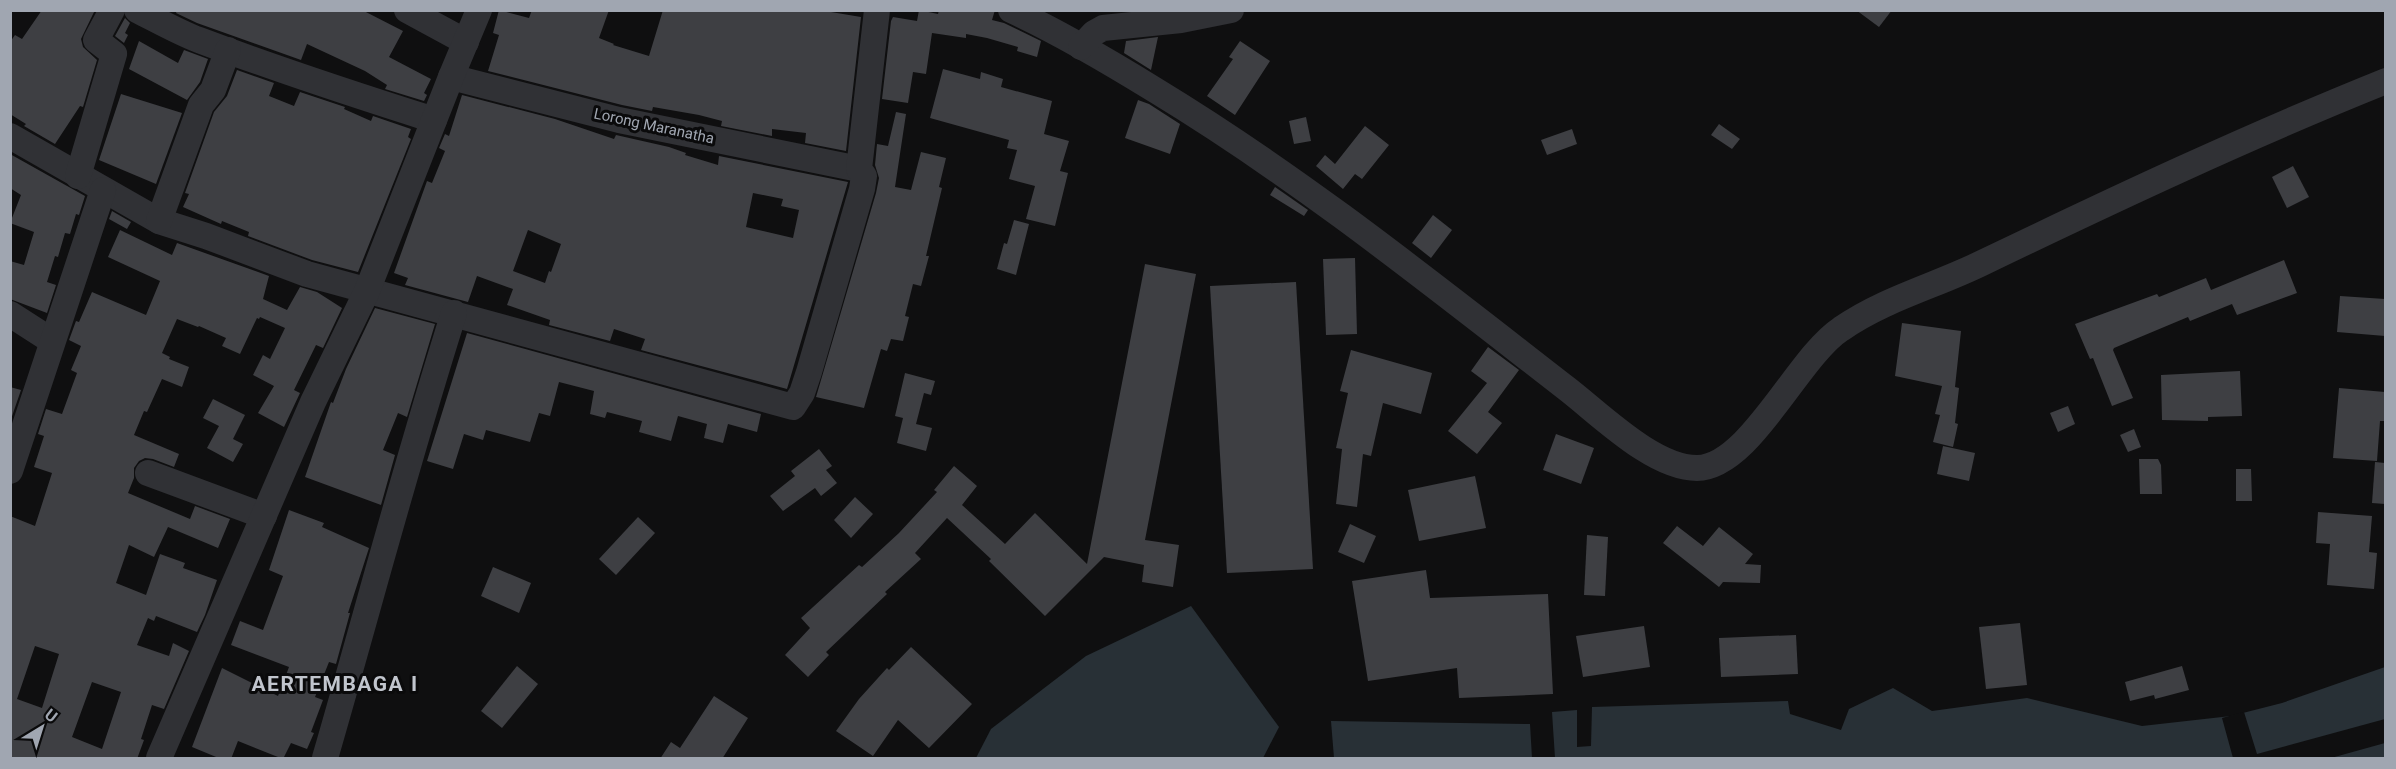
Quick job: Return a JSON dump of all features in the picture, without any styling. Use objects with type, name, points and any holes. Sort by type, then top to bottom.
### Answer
[{"type":"street","points":[[78,176],[114,54],[96,40],[112,10]]},
{"type":"street","points":[[137,10],[198,40],[275,69],[434,120]]},
{"type":"street","points":[[407,10],[466,42]]},
{"type":"street","points":[[159,759],[313,402],[367,291],[479,10]]},
{"type":"street","points":[[10,136],[159,221],[308,274],[793,407],[802,393],[809,372],[864,176],[859,169],[877,10]]},
{"type":"street","points":[[1011,10],[1050,28],[1090,30],[1181,20],[1231,10]]},
{"type":"street","points":[[1090,30],[1187,110],[1318,197],[1631,440],[1671,464],[1699,468],[1719,462],[1735,452],[1813,356],[1835,333],[1865,313],[1963,272],[2176,171],[2385,81]]},
{"type":"street","points":[[159,221],[201,105],[213,90],[228,50]]},
{"type":"street","name":"Lorong Maranatha","points":[[451,77],[619,120],[859,169]]},
{"type":"street","points":[[10,471],[103,190]]},
{"type":"street","points":[[325,759],[423,411],[454,313]]},
{"type":"street","points":[[10,314],[52,341]]},
{"type":"street","points":[[148,473],[264,516]]},
{"type":"shaded area","points":[[1191,606],[1279,727],[1263,758],[976,758],[991,729],[1086,656]]},
{"type":"shaded area","points":[[2385,667],[2385,758],[1555,758],[1552,712],[1577,710],[1577,747],[1591,746],[1592,707],[1788,701],[1790,714],[1841,730],[1849,709],[1893,688],[1932,711],[2027,698],[2142,726],[2231,716],[2282,703]]},
{"type":"shaded area","points":[[1331,721],[1530,724],[1532,758],[1334,758]]},
{"type":"pier","points":[[2244,712],[2257,754],[2385,719],[2385,743],[2331,758],[2233,758],[2222,718]]},
{"type":"building","points":[[42,10],[95,10],[81,39],[83,47],[97,60],[83,107],[80,106],[55,144],[24,126],[26,124],[10,114],[10,42],[15,35],[22,39]]},
{"type":"building","points":[[177,10],[362,10],[403,31],[389,57],[431,79],[424,93],[427,95],[424,101],[385,89],[387,85],[365,71],[307,44],[301,60],[197,23],[176,13]]},
{"type":"building","points":[[499,10],[529,18],[532,10],[609,10],[599,38],[613,45],[649,56],[663,10],[819,10],[861,17],[846,151],[805,143],[806,133],[772,129],[772,136],[721,126],[722,121],[699,115],[653,107],[652,111],[622,105],[488,71],[499,35],[493,33]]},
{"type":"building","points":[[919,10],[938,14],[939,10],[995,10],[992,20],[1004,23],[1041,41],[1037,57],[1017,51],[1018,47],[987,38],[966,34],[966,38],[932,33],[926,74],[913,72],[908,103],[882,99],[891,21],[893,17],[917,21]]},
{"type":"building","points":[[1856,10],[1892,10],[1879,27]]},
{"type":"building","points":[[125,18],[130,23],[125,33],[128,35],[124,43],[115,36]]},
{"type":"building","points":[[1158,37],[1151,70],[1124,53],[1126,41]]},
{"type":"building","points":[[139,41],[178,63],[184,50],[208,59],[200,82],[187,100],[129,69]]},
{"type":"building","points":[[1240,41],[1270,61],[1235,115],[1207,96],[1233,59],[1229,57]]},
{"type":"building","points":[[943,69],[980,79],[981,72],[1003,79],[1001,87],[1052,101],[1044,134],[1069,141],[1060,171],[1068,173],[1055,226],[1026,219],[1035,186],[1009,179],[1017,150],[1007,148],[1009,140],[930,118]]},
{"type":"building","points":[[237,70],[274,83],[269,96],[294,106],[300,92],[345,107],[344,109],[371,121],[373,116],[411,129],[408,137],[411,139],[358,272],[312,260],[248,236],[249,232],[222,221],[221,224],[183,207],[189,194],[185,193],[214,112],[227,96]]},
{"type":"building","points":[[121,94],[182,113],[156,184],[99,160]]},
{"type":"building","points":[[462,95],[555,119],[614,139],[616,135],[669,147],[686,153],[685,155],[718,165],[719,156],[848,182],[787,389],[641,350],[645,339],[614,329],[610,341],[549,325],[550,320],[507,305],[513,289],[477,276],[468,302],[405,285],[408,278],[394,273],[427,181],[432,183],[445,151],[439,148],[445,134],[449,136]],"holes":[[[753,193],[783,199],[781,206],[799,210],[793,238],[746,227]],[[528,230],[561,244],[545,283],[513,271]]]},
{"type":"building","points":[[1138,100],[1149,104],[1180,124],[1170,154],[1125,138]]},
{"type":"building","points":[[896,112],[906,114],[895,187],[911,190],[921,152],[946,158],[939,187],[942,188],[926,256],[929,256],[921,286],[913,284],[905,316],[909,317],[903,341],[891,339],[887,351],[881,349],[864,408],[816,397],[876,193],[879,178],[875,165],[877,144],[888,146]]},
{"type":"building","points":[[1306,117],[1311,141],[1294,144],[1289,121]]},
{"type":"building","points":[[1719,124],[1740,139],[1732,149],[1711,135]]},
{"type":"building","points":[[1365,126],[1389,145],[1362,179],[1355,174],[1343,189],[1316,166],[1325,155],[1335,164]]},
{"type":"building","points":[[1572,129],[1577,144],[1547,155],[1541,140]]},
{"type":"building","points":[[10,154],[85,196],[70,234],[65,233],[58,257],[55,256],[47,282],[56,285],[47,313],[10,299],[10,261],[24,265],[34,232],[10,223],[21,195],[10,188]]},
{"type":"building","points":[[2293,166],[2309,197],[2287,208],[2272,177]]},
{"type":"building","points":[[1275,187],[1308,210],[1304,216],[1270,195]]},
{"type":"building","points":[[112,211],[131,222],[127,229],[109,219]]},
{"type":"building","points":[[1433,215],[1452,230],[1431,258],[1412,243]]},
{"type":"building","points":[[1014,220],[1029,224],[1016,275],[997,269],[1004,243],[1007,244]]},
{"type":"building","points":[[120,230],[172,255],[177,243],[269,276],[263,299],[287,310],[300,287],[317,292],[342,308],[323,348],[316,345],[294,390],[300,393],[284,427],[258,413],[274,386],[253,375],[263,355],[270,359],[285,328],[260,317],[257,318],[240,354],[222,346],[226,338],[177,319],[162,353],[170,357],[169,359],[189,367],[182,387],[162,379],[134,435],[179,454],[174,467],[153,459],[145,458],[139,461],[134,468],[134,478],[128,493],[190,519],[195,506],[230,519],[218,548],[168,527],[154,557],[129,545],[116,583],[146,595],[160,554],[185,563],[183,568],[217,580],[205,615],[197,632],[156,616],[154,621],[148,618],[137,645],[169,656],[173,643],[189,651],[164,709],[152,705],[137,759],[10,759],[10,516],[35,526],[52,473],[34,467],[44,436],[38,434],[46,409],[62,414],[77,373],[71,370],[81,346],[69,340],[76,321],[79,322],[92,292],[146,315],[160,281],[108,257]],"holes":[[[35,646],[59,654],[42,708],[17,699]],[[92,682],[121,692],[102,749],[72,737]]]},
{"type":"building","points":[[1355,258],[1357,334],[1326,335],[1323,259]]},
{"type":"building","points":[[2284,260],[2297,293],[2237,315],[2232,304],[2190,321],[2188,317],[2114,348],[2133,398],[2112,406],[2093,358],[2090,359],[2075,324],[2157,294],[2159,297],[2206,278],[2211,290]]},
{"type":"building","points":[[1145,264],[1196,274],[1145,540],[1179,545],[1173,587],[1142,582],[1144,565],[1104,557],[1045,616],[989,561],[991,559],[947,518],[915,553],[921,559],[826,652],[829,655],[808,677],[785,655],[810,628],[801,618],[859,565],[862,567],[899,533],[937,492],[934,490],[954,466],[977,486],[962,505],[1005,544],[1035,513],[1087,564]]},
{"type":"building","points":[[1296,282],[1313,569],[1227,573],[1210,286]]},
{"type":"building","points":[[2340,296],[2385,299],[2385,336],[2337,332]]},
{"type":"building","points":[[375,308],[435,324],[407,417],[398,413],[383,450],[395,455],[381,505],[305,477],[331,402],[333,403],[346,369]]},
{"type":"building","points":[[1902,323],[1961,331],[1955,387],[1959,388],[1955,423],[1958,424],[1953,447],[1933,442],[1940,415],[1935,414],[1942,386],[1895,376]]},
{"type":"building","points":[[467,333],[761,414],[757,432],[728,424],[723,443],[704,438],[707,424],[678,416],[671,441],[639,432],[642,421],[607,412],[605,418],[590,414],[594,391],[559,382],[550,416],[539,413],[530,442],[486,430],[483,440],[464,434],[453,469],[427,461]]},
{"type":"building","points":[[1488,347],[1519,370],[1488,412],[1502,423],[1477,454],[1448,431],[1487,383],[1471,371]]},
{"type":"building","points":[[1351,350],[1432,373],[1421,414],[1383,403],[1371,456],[1363,454],[1357,507],[1336,504],[1342,449],[1336,448],[1348,393],[1340,391]]},
{"type":"building","points":[[2240,371],[2242,416],[2208,417],[2208,421],[2162,420],[2161,375]]},
{"type":"building","points":[[905,373],[935,381],[931,395],[924,393],[916,424],[932,428],[926,451],[897,443],[903,418],[895,416]]},
{"type":"building","points":[[10,387],[21,390],[10,422]]},
{"type":"building","points":[[2339,388],[2385,392],[2385,421],[2380,421],[2377,461],[2333,458]]},
{"type":"building","points":[[213,399],[245,415],[233,439],[243,444],[233,462],[207,448],[219,426],[203,418]]},
{"type":"building","points":[[2068,406],[2075,424],[2058,432],[2050,413]]},
{"type":"building","points":[[2134,429],[2141,447],[2128,452],[2120,435]]},
{"type":"building","points":[[1556,434],[1594,448],[1581,484],[1543,470]]},
{"type":"building","points":[[1943,446],[1975,453],[1969,481],[1937,474]]},
{"type":"building","points":[[819,449],[832,466],[826,470],[837,483],[821,496],[815,488],[783,511],[770,496],[795,476],[791,471]]},
{"type":"building","points":[[2139,459],[2158,459],[2161,465],[2162,494],[2140,494]]},
{"type":"building","points":[[2375,462],[2385,463],[2385,504],[2372,503]]},
{"type":"building","points":[[2236,469],[2251,469],[2252,501],[2236,501]]},
{"type":"building","points":[[1475,476],[1486,528],[1419,541],[1408,490]]},
{"type":"building","points":[[855,497],[873,514],[851,538],[834,520]]},
{"type":"building","points":[[289,510],[324,523],[322,527],[369,548],[348,613],[350,613],[336,664],[329,662],[315,697],[323,700],[307,749],[291,743],[283,759],[238,741],[231,759],[221,759],[192,747],[222,668],[278,696],[289,667],[231,645],[240,621],[263,630],[283,576],[269,570]]},
{"type":"building","points":[[2318,512],[2372,516],[2369,552],[2377,553],[2374,589],[2327,585],[2330,544],[2316,543]]},
{"type":"building","points":[[638,517],[655,533],[616,575],[599,559]]},
{"type":"building","points":[[1350,524],[1376,536],[1364,563],[1338,552]]},
{"type":"building","points":[[1677,526],[1703,546],[1719,527],[1753,554],[1745,564],[1761,565],[1760,583],[1723,582],[1719,587],[1663,543]]},
{"type":"building","points":[[1587,535],[1608,537],[1605,596],[1584,595]]},
{"type":"building","points":[[493,567],[531,583],[519,613],[481,596]]},
{"type":"building","points":[[1426,570],[1430,598],[1548,594],[1553,694],[1459,698],[1457,668],[1368,681],[1352,581]]},
{"type":"building","points":[[2020,623],[2027,685],[1986,689],[1979,627]]},
{"type":"building","points":[[1644,626],[1650,667],[1583,677],[1576,636]]},
{"type":"building","points":[[1796,635],[1798,674],[1721,677],[1719,638]]},
{"type":"building","points":[[911,647],[972,704],[929,748],[898,720],[873,756],[836,731],[859,699],[887,668],[889,670]]},
{"type":"building","points":[[517,666],[538,684],[502,728],[481,711]]},
{"type":"building","points":[[2182,666],[2189,690],[2155,699],[2154,695],[2130,701],[2125,682]]},
{"type":"building","points":[[714,696],[748,718],[722,759],[660,759],[671,742],[680,748]]},
{"type":"district","name":"AERTEMBAGA I","points":[[335,684]]}]
